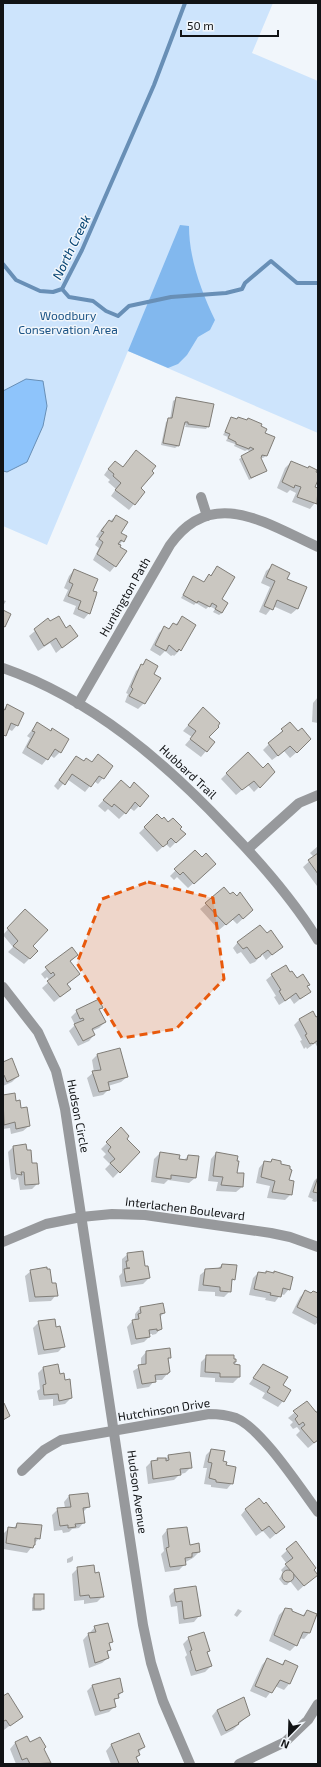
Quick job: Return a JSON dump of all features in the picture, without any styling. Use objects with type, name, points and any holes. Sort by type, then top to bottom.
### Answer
[{"type":"street","points":[[201,497],[207,516]]},
{"type":"street","name":"Huntington Path","points":[[78,704],[170,545],[186,526],[207,516],[230,512],[242,514],[318,547]]},
{"type":"street","name":"Hubbard Trail","points":[[3,668],[47,686],[115,727],[148,752],[204,803],[248,850],[280,888],[318,940]]},
{"type":"street","points":[[248,850],[299,803],[318,795]]},
{"type":"street","name":"Hudson Circle","points":[[3,987],[38,1032],[56,1071],[65,1110],[81,1217]]},
{"type":"street","name":"Interlachen Boulevard","points":[[3,1242],[46,1224],[81,1217],[112,1214],[145,1215],[271,1233],[290,1237],[318,1247]]},
{"type":"street","name":"Hudson Avenue","points":[[81,1217],[143,1625],[151,1663],[163,1701],[190,1764]]},
{"type":"street","name":"Hutchinson Drive","points":[[22,1471],[44,1450],[61,1440],[209,1414],[223,1414],[236,1418],[259,1434],[318,1512]]},
{"type":"street","points":[[239,1764],[285,1742],[308,1720],[318,1704]]},
{"type":"highlighted area","points":[[148,882],[213,898],[224,979],[176,1029],[122,1038],[77,963],[102,899]]},
{"type":"green space","name":"Woodbury Conservation Area","points":[[3,3],[273,3],[252,53],[318,81],[318,433],[128,351],[47,545],[3,526]]},
{"type":"shaded area","points":[[180,225],[189,226],[191,250],[197,274],[205,298],[215,320],[210,330],[198,337],[187,355],[178,364],[168,368],[128,351]]},
{"type":"shaded area","points":[[26,379],[43,381],[47,406],[43,426],[27,462],[7,472],[3,471],[3,391]]},
{"type":"building","points":[[176,397],[214,404],[209,427],[188,424],[188,422],[185,422],[179,446],[163,443],[168,418],[172,418]]},
{"type":"building","points":[[231,417],[237,419],[238,417],[247,420],[248,418],[262,424],[261,426],[267,429],[265,433],[275,437],[267,456],[262,455],[261,458],[267,471],[251,478],[241,456],[254,449],[250,447],[249,449],[236,444],[236,442],[228,438],[230,434],[225,432]]},
{"type":"building","points":[[136,450],[156,466],[152,471],[154,473],[141,488],[145,492],[135,505],[115,490],[121,483],[108,469],[115,461],[123,467]]},
{"type":"building","points":[[291,461],[317,470],[318,480],[315,487],[318,488],[317,504],[297,497],[301,487],[295,485],[294,488],[282,482]]},
{"type":"building","points":[[116,515],[128,522],[121,533],[127,536],[124,542],[121,540],[118,544],[127,551],[116,567],[97,554],[103,542],[99,539],[104,532],[101,531],[109,520],[112,522]]},
{"type":"building","points":[[272,564],[290,573],[287,579],[307,587],[298,609],[277,600],[273,610],[264,606],[275,581],[266,577]]},
{"type":"building","points":[[217,566],[235,577],[222,599],[228,603],[222,613],[215,609],[217,606],[212,603],[210,607],[198,601],[197,603],[183,595],[193,576],[204,582],[209,574],[211,576]]},
{"type":"building","points":[[74,569],[98,579],[93,591],[97,592],[90,614],[78,609],[81,601],[68,596],[73,584],[69,582]]},
{"type":"building","points":[[3,610],[11,614],[5,627],[3,626]]},
{"type":"building","points":[[59,616],[66,628],[70,625],[78,636],[62,648],[56,638],[44,646],[34,629],[48,618],[50,621]]},
{"type":"building","points":[[182,616],[196,625],[181,651],[179,649],[177,652],[169,645],[166,651],[155,645],[164,626],[169,629],[173,623],[177,625]]},
{"type":"building","points":[[146,659],[158,666],[154,674],[161,678],[145,704],[129,696],[133,689],[131,687],[141,664],[143,665]]},
{"type":"building","points":[[7,704],[24,713],[18,726],[11,723],[6,736],[3,735],[3,709],[5,710]]},
{"type":"building","points":[[203,707],[220,723],[218,726],[219,727],[209,737],[215,742],[207,752],[190,739],[196,731],[188,725]]},
{"type":"building","points":[[37,722],[51,731],[52,728],[69,739],[61,753],[55,749],[48,760],[27,747],[35,732],[32,731]]},
{"type":"building","points":[[290,722],[298,731],[302,728],[311,739],[297,753],[290,746],[278,756],[268,743],[283,731],[281,729]]},
{"type":"building","points":[[248,752],[263,768],[268,763],[275,772],[260,788],[254,781],[242,790],[226,773]]},
{"type":"building","points":[[98,754],[113,766],[104,779],[99,776],[91,787],[72,774],[65,785],[59,780],[76,756],[84,761],[86,758],[92,762]]},
{"type":"building","points":[[121,780],[130,788],[134,782],[149,796],[140,807],[135,802],[126,814],[114,804],[112,807],[103,800]]},
{"type":"building","points":[[157,814],[162,819],[164,817],[168,822],[173,818],[182,827],[180,829],[186,834],[176,843],[171,838],[163,847],[144,827]]},
{"type":"building","points":[[195,850],[202,857],[206,853],[216,864],[194,884],[183,872],[180,875],[174,869]]},
{"type":"building","points":[[318,853],[318,874],[308,860]]},
{"type":"building","points":[[224,887],[230,894],[233,892],[237,896],[240,892],[253,910],[243,919],[239,914],[226,925],[205,903]]},
{"type":"building","points":[[25,909],[48,930],[33,946],[38,951],[30,959],[13,946],[18,941],[7,928]]},
{"type":"building","points":[[260,925],[267,933],[271,930],[283,947],[272,955],[268,950],[256,959],[247,947],[243,949],[237,942]]},
{"type":"building","points":[[72,947],[78,955],[70,961],[80,974],[67,984],[71,989],[60,997],[47,981],[55,975],[53,972],[51,974],[45,967]]},
{"type":"building","points":[[286,965],[290,972],[292,971],[297,978],[303,974],[310,985],[307,986],[311,992],[300,999],[296,993],[285,1001],[279,991],[281,990],[271,974]]},
{"type":"building","points":[[99,999],[103,1008],[99,1009],[106,1022],[92,1029],[95,1035],[83,1041],[74,1024],[84,1020],[83,1018],[80,1019],[76,1010]]},
{"type":"building","points":[[313,1011],[316,1017],[318,1016],[318,1040],[313,1044],[310,1044],[305,1035],[307,1034],[299,1019]]},
{"type":"building","points":[[120,1048],[128,1077],[108,1082],[110,1090],[99,1092],[92,1071],[101,1070],[97,1054]]},
{"type":"building","points":[[12,1058],[19,1076],[7,1082],[3,1075],[3,1062]]},
{"type":"building","points":[[15,1093],[16,1101],[20,1100],[21,1108],[27,1107],[30,1126],[16,1129],[15,1122],[4,1125],[3,1095]]},
{"type":"building","points":[[121,1127],[129,1136],[127,1139],[140,1152],[120,1173],[110,1163],[115,1159],[108,1151],[111,1147],[106,1142]]},
{"type":"building","points":[[26,1144],[27,1150],[31,1150],[32,1163],[37,1163],[39,1184],[25,1185],[24,1172],[21,1172],[22,1175],[16,1174],[13,1146]]},
{"type":"building","points":[[160,1152],[180,1155],[179,1159],[187,1160],[188,1155],[199,1156],[196,1178],[171,1175],[171,1179],[156,1177]]},
{"type":"building","points":[[216,1152],[238,1156],[237,1161],[239,1161],[237,1173],[244,1173],[243,1187],[221,1185],[223,1177],[213,1176]]},
{"type":"building","points":[[272,1159],[281,1161],[281,1164],[290,1166],[290,1169],[292,1170],[289,1180],[294,1181],[292,1195],[272,1192],[275,1181],[261,1177],[264,1161],[271,1162]]},
{"type":"building","points":[[318,1177],[318,1193],[313,1192]]},
{"type":"building","points":[[143,1251],[145,1266],[148,1266],[150,1278],[126,1282],[124,1269],[130,1268],[127,1268],[127,1253]]},
{"type":"building","points":[[222,1264],[237,1265],[235,1280],[232,1279],[231,1292],[220,1291],[220,1287],[203,1285],[205,1269],[221,1268]]},
{"type":"building","points":[[47,1267],[47,1269],[50,1269],[52,1283],[56,1283],[58,1296],[35,1297],[30,1270]]},
{"type":"building","points":[[266,1271],[274,1273],[274,1271],[293,1277],[290,1290],[283,1288],[281,1297],[270,1295],[271,1293],[254,1289],[258,1272],[266,1273]]},
{"type":"building","points":[[305,1290],[311,1293],[313,1291],[318,1293],[318,1318],[297,1307]]},
{"type":"building","points":[[163,1303],[165,1313],[160,1314],[162,1329],[157,1331],[157,1329],[149,1330],[150,1337],[136,1339],[132,1320],[139,1319],[138,1314],[141,1313],[140,1307]]},
{"type":"building","points":[[55,1319],[56,1327],[60,1326],[65,1347],[44,1350],[38,1321]]},
{"type":"building","points":[[170,1348],[171,1358],[168,1358],[170,1372],[168,1374],[155,1375],[156,1382],[142,1384],[138,1365],[146,1364],[146,1351]]},
{"type":"building","points":[[206,1355],[234,1355],[236,1362],[234,1362],[234,1364],[240,1365],[240,1377],[220,1377],[220,1373],[205,1372]]},
{"type":"building","points":[[58,1364],[60,1374],[64,1373],[65,1380],[70,1379],[72,1398],[59,1401],[58,1394],[44,1395],[43,1385],[46,1384],[43,1367]]},
{"type":"building","points":[[263,1364],[288,1377],[283,1385],[291,1390],[284,1402],[267,1392],[270,1387],[253,1378]]},
{"type":"building","points":[[307,1401],[316,1412],[318,1412],[318,1440],[314,1443],[301,1428],[305,1425],[303,1422],[299,1425],[295,1419],[298,1416],[293,1411]]},
{"type":"building","points":[[4,1403],[10,1416],[3,1420],[3,1404]]},
{"type":"building","points":[[211,1449],[225,1451],[223,1461],[227,1462],[226,1465],[236,1467],[233,1484],[216,1482],[216,1480],[209,1478],[212,1463],[208,1462]]},
{"type":"building","points":[[190,1452],[192,1468],[180,1469],[181,1475],[153,1479],[151,1461],[158,1460],[157,1458],[166,1458],[166,1461],[169,1460],[168,1455]]},
{"type":"building","points":[[88,1493],[90,1507],[83,1508],[85,1523],[75,1524],[76,1527],[68,1528],[68,1525],[60,1526],[57,1508],[71,1507],[69,1495]]},
{"type":"building","points":[[259,1498],[264,1504],[266,1502],[285,1527],[276,1534],[269,1526],[262,1531],[245,1509]]},
{"type":"building","points":[[17,1523],[42,1525],[40,1539],[35,1538],[35,1545],[33,1548],[6,1543],[8,1527],[16,1528]]},
{"type":"building","points":[[187,1527],[190,1545],[199,1543],[200,1552],[192,1553],[192,1557],[185,1558],[186,1565],[170,1567],[166,1548],[169,1547],[167,1529]]},
{"type":"building","points":[[296,1541],[316,1568],[314,1570],[318,1575],[304,1586],[285,1564],[293,1558],[286,1549]]},
{"type":"building","points":[[94,1565],[95,1573],[99,1572],[104,1597],[90,1598],[89,1595],[80,1596],[77,1567]]},
{"type":"building","points":[[288,1570],[292,1572],[294,1576],[292,1580],[288,1582],[284,1580],[282,1576],[284,1572]]},
{"type":"building","points":[[196,1586],[201,1616],[184,1619],[182,1601],[176,1602],[174,1589]]},
{"type":"building","points":[[34,1594],[44,1594],[44,1609],[34,1609]]},
{"type":"building","points":[[285,1608],[292,1609],[292,1611],[304,1616],[307,1610],[317,1614],[310,1633],[303,1632],[297,1646],[274,1635]]},
{"type":"building","points":[[108,1623],[113,1642],[109,1643],[111,1650],[107,1651],[109,1658],[95,1663],[88,1633],[96,1632],[94,1626]]},
{"type":"building","points":[[204,1632],[210,1651],[207,1652],[212,1666],[196,1671],[190,1651],[192,1650],[188,1637]]},
{"type":"building","points":[[267,1658],[283,1665],[285,1660],[298,1666],[290,1684],[280,1680],[272,1693],[255,1686]]},
{"type":"building","points":[[120,1678],[123,1692],[118,1694],[119,1698],[114,1699],[116,1707],[100,1711],[92,1685]]},
{"type":"building","points":[[8,1693],[23,1717],[10,1726],[6,1720],[3,1720],[3,1696]]},
{"type":"building","points":[[244,1697],[250,1715],[238,1723],[239,1724],[226,1731],[217,1710]]},
{"type":"building","points":[[139,1733],[145,1747],[138,1750],[140,1755],[136,1757],[139,1764],[116,1764],[119,1763],[111,1744]]},
{"type":"building","points":[[27,1736],[30,1742],[40,1737],[46,1747],[44,1749],[51,1763],[30,1764],[27,1758],[22,1760],[15,1742]]},
{"type":"waterway","name":"North Creek","points":[[3,264],[16,280],[40,291],[53,292],[62,289],[82,250],[154,85],[185,3]]},
{"type":"waterway","points":[[62,289],[69,297],[93,301],[106,311],[118,316],[129,306],[171,297],[226,293],[242,289],[245,283],[271,261],[297,283],[318,283]]}]
